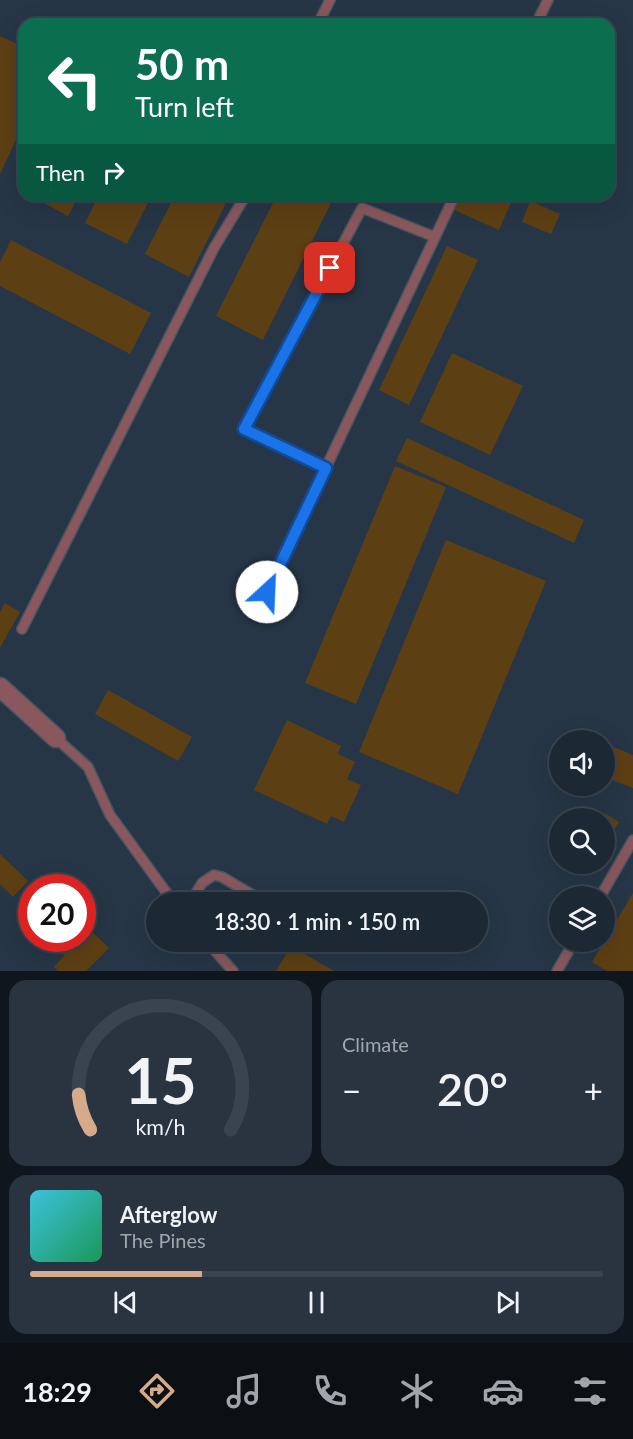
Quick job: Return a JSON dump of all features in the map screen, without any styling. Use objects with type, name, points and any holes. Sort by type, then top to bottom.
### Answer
[{"type":"street","points":[[0,687],[56,738]]},
{"type":"lane","points":[[321,18],[330,0]]},
{"type":"lane","points":[[539,18],[548,0]]},
{"type":"lane","points":[[22,628],[214,248],[242,201]]},
{"type":"lane","points":[[267,592],[452,201]]},
{"type":"lane","points":[[326,468],[244,429],[362,208],[435,237]]},
{"type":"lane","points":[[56,738],[88,767],[110,815],[166,892]]},
{"type":"lane","points":[[606,886],[633,840]]},
{"type":"lane","points":[[197,892],[202,883],[214,875],[222,877],[247,892]]},
{"type":"lane","points":[[216,952],[233,971]]},
{"type":"lane","points":[[557,971],[568,952]]},
{"type":"building","points":[[0,36],[18,44],[18,136],[0,174]]},
{"type":"building","points":[[40,201],[76,201],[68,216]]},
{"type":"building","points":[[96,201],[149,201],[127,244],[85,223]]},
{"type":"building","points":[[172,201],[227,201],[189,277],[145,254]]},
{"type":"building","points":[[274,201],[332,201],[263,340],[216,316]]},
{"type":"building","points":[[458,201],[512,201],[499,230],[454,210]]},
{"type":"building","points":[[530,201],[560,214],[551,234],[522,222]]},
{"type":"building","points":[[11,240],[151,313],[130,354],[0,286],[0,262]]},
{"type":"building","points":[[447,246],[478,260],[409,405],[379,390]]},
{"type":"building","points":[[452,353],[523,386],[490,455],[420,422]]},
{"type":"building","points":[[407,438],[584,520],[574,543],[396,461]]},
{"type":"building","points":[[395,466],[446,487],[356,704],[305,683]]},
{"type":"building","points":[[446,540],[546,581],[458,794],[359,752]]},
{"type":"building","points":[[5,603],[20,612],[0,648],[0,612]]},
{"type":"building","points":[[108,690],[192,737],[178,761],[95,714]]},
{"type":"building","points":[[287,720],[341,746],[338,754],[355,762],[347,779],[361,785],[344,822],[331,816],[327,824],[254,790]]},
{"type":"building","points":[[615,748],[633,755],[633,788],[615,781]]},
{"type":"building","points":[[0,854],[21,874],[18,874],[18,892],[13,897],[0,884]]},
{"type":"building","points":[[633,893],[633,971],[607,971],[592,962],[598,952],[615,952],[615,923]]},
{"type":"building","points":[[96,935],[109,948],[86,971],[58,971],[54,967],[65,955],[62,952],[96,952]]},
{"type":"building","points":[[287,952],[301,952],[334,971],[276,971]]},
{"type":"route","points":[[267,592],[326,468],[244,429],[330,268]]}]
